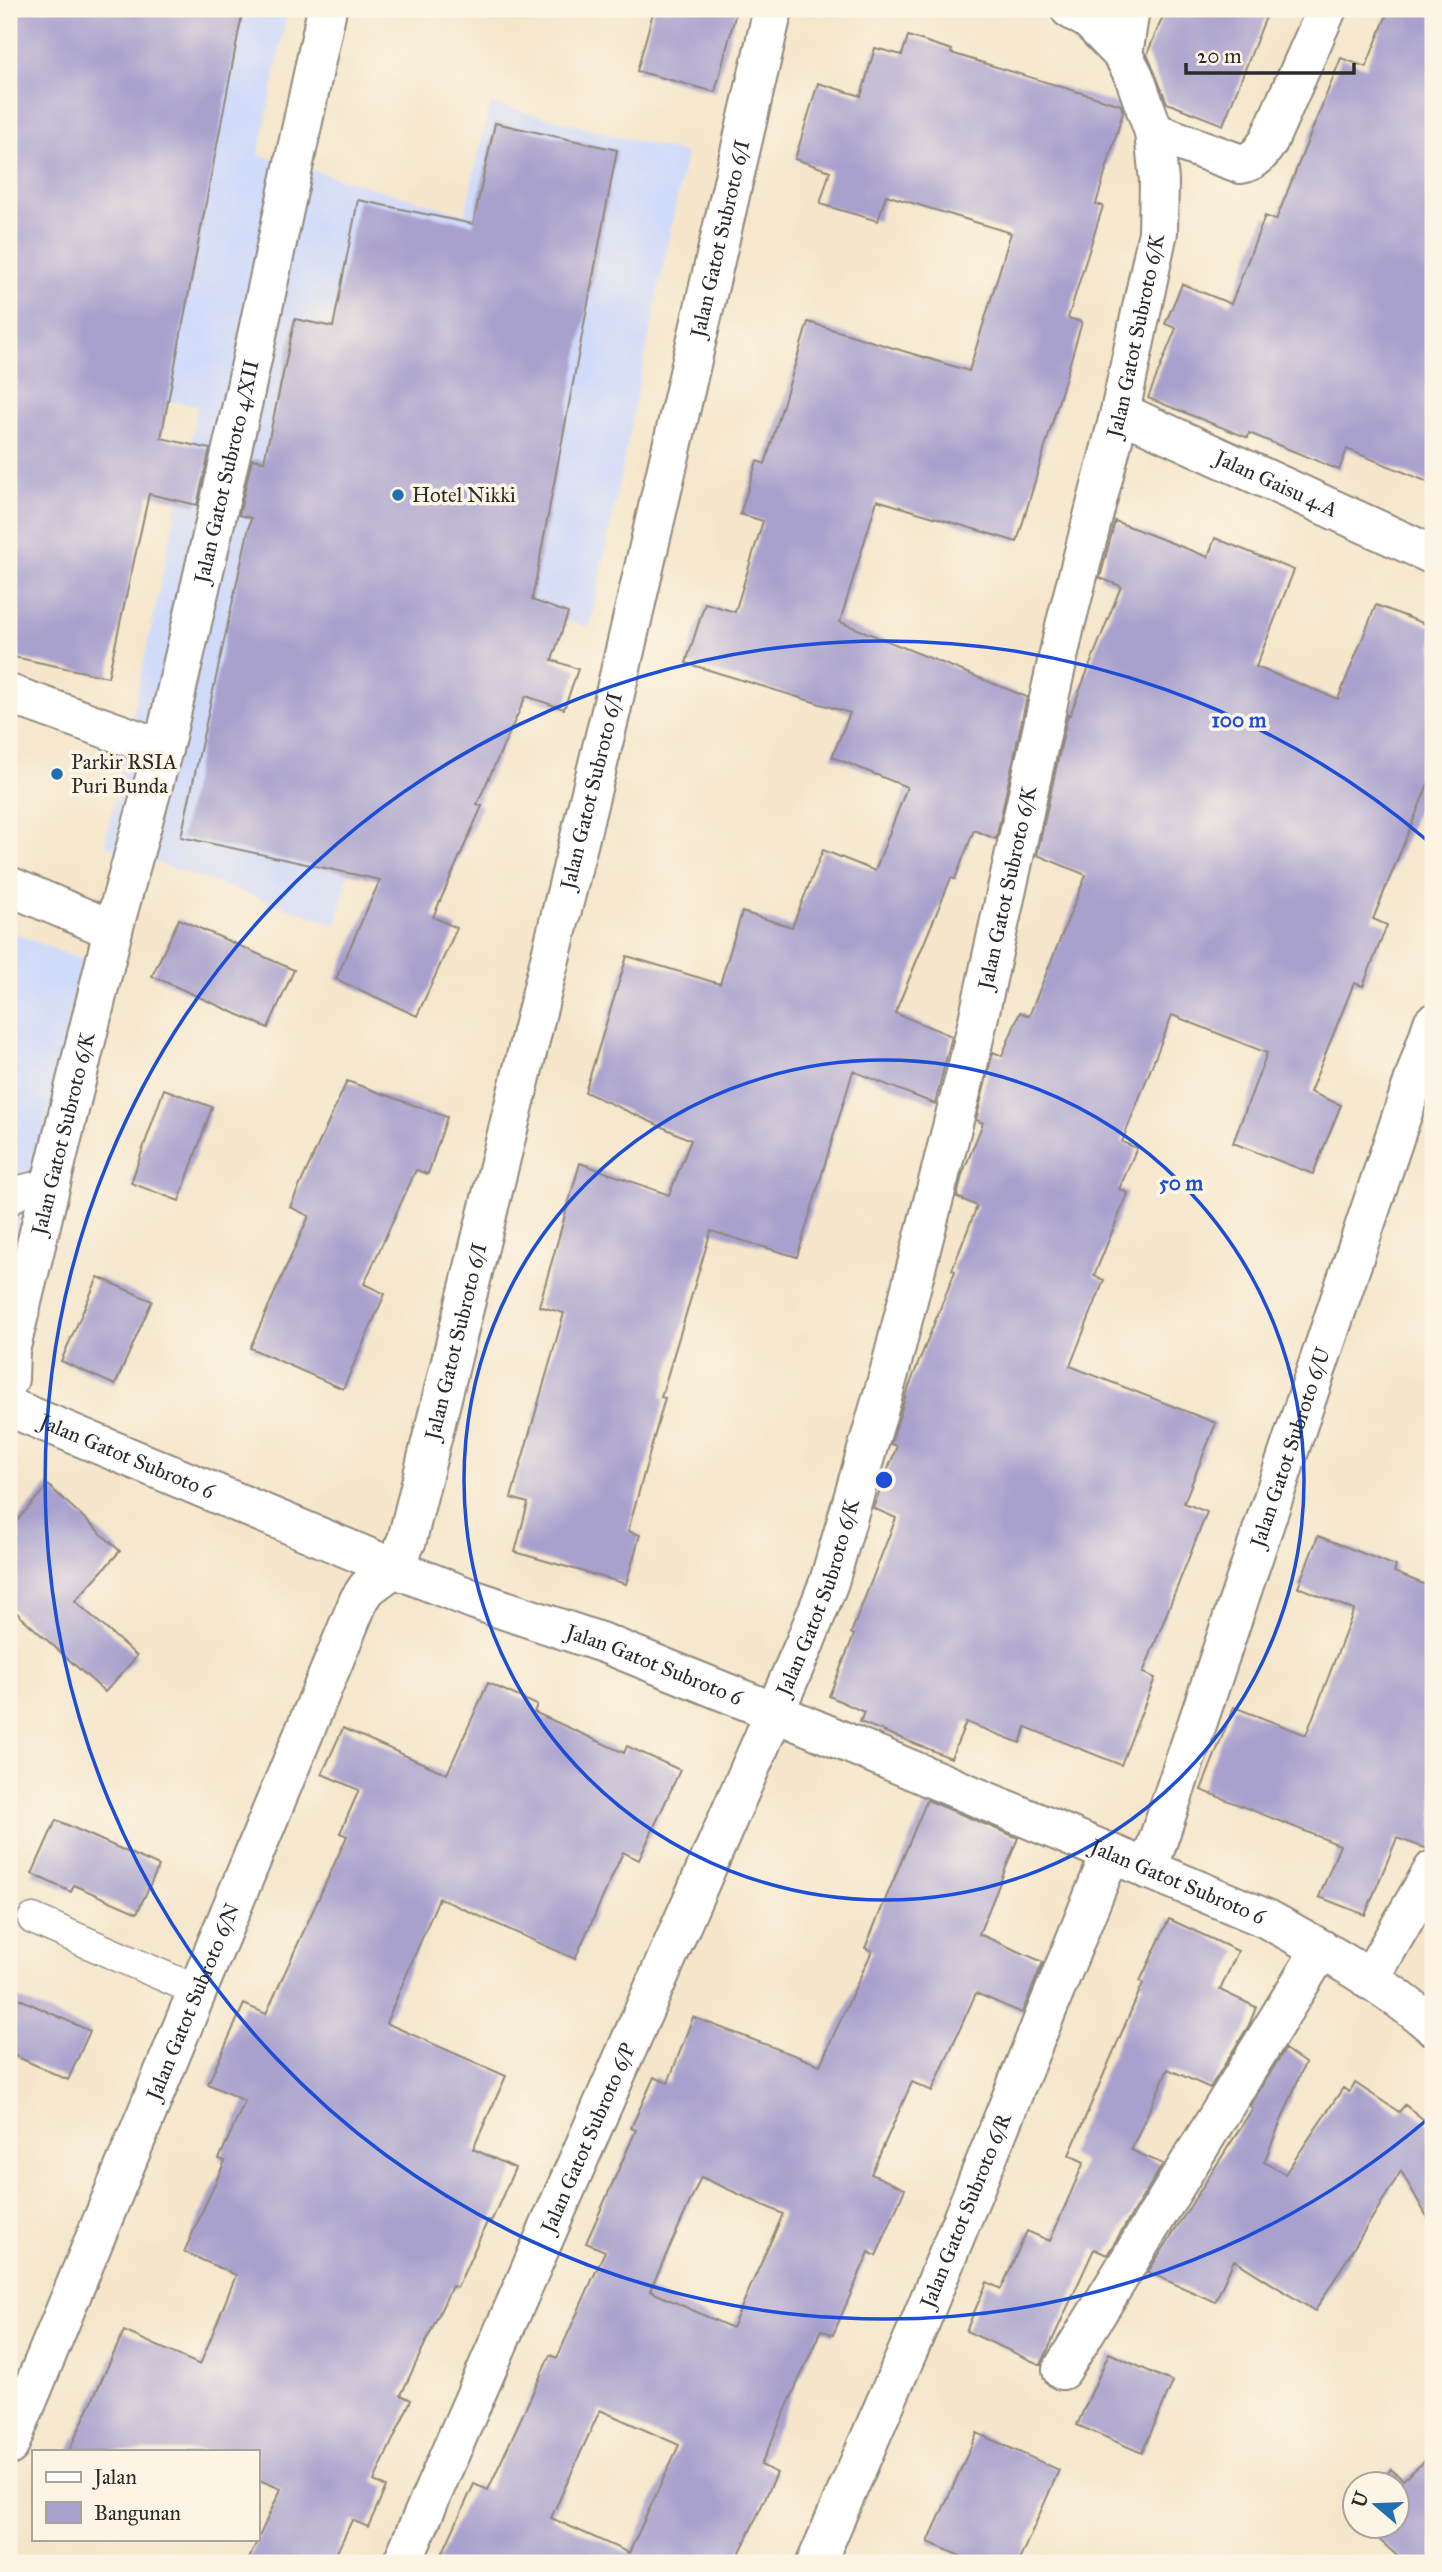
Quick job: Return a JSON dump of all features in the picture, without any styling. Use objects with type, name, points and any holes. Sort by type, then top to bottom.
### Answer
[{"type":"street","name":"Jalan Gatot Subroto 4/XII","points":[[113,930],[163,749],[243,401],[327,9]]},
{"type":"street","name":"Jalan Gatot Subroto 6/I","points":[[394,1568],[407,1540],[516,1102],[611,711],[773,9]]},
{"type":"street","name":"Jalan Gatot Subroto 6/K","points":[[774,1712],[829,1582],[890,1370],[969,1061],[1065,626],[1120,412],[1158,232],[1159,181],[1154,132],[1135,76],[1123,55],[1089,20],[1070,9]]},
{"type":"street","points":[[1123,55],[1130,9]]},
{"type":"street","points":[[1154,132],[1241,164],[1250,162],[1268,142],[1327,9]]},
{"type":"street","name":"Jalan Gaisu 4.A","points":[[1120,412],[1433,555]]},
{"type":"street","points":[[9,694],[163,749]]},
{"type":"street","points":[[9,886],[113,930]]},
{"type":"street","name":"Jalan Gatot Subroto 6/K","points":[[9,1398],[10,1351],[113,930]]},
{"type":"street","name":"Jalan Gatot Subroto 6/U","points":[[1148,1870],[1433,1023]]},
{"type":"street","name":"Jalan Gatot Subroto 6","points":[[9,1398],[394,1568],[475,1600],[606,1644],[1266,1919],[1321,1949],[1433,2026]]},
{"type":"street","name":"Jalan Gatot Subroto 6/N","points":[[9,2445],[359,1600],[367,1588],[394,1568]]},
{"type":"street","name":"Jalan Gatot Subroto 6/P","points":[[401,2563],[774,1712]]},
{"type":"street","name":"Jalan Gatot Subroto 6/R","points":[[816,2563],[920,2323],[1110,1855]]},
{"type":"street","points":[[1369,1980],[1433,1870]]},
{"type":"street","points":[[1062,2370],[1321,1949]]},
{"type":"lane","points":[[9,1200],[23,1190],[51,1183]]},
{"type":"lane","points":[[33,1919],[198,1991]]},
{"type":"shaded area","name":"Hotel Nikki","points":[[9,9],[288,9],[259,155],[465,214],[490,103],[686,154],[590,627],[409,585],[337,925],[105,845],[198,406],[9,372]]},
{"type":"shaded area","points":[[9,931],[82,960],[9,1298]]},
{"type":"building","points":[[9,9],[243,9],[161,438],[210,449],[197,505],[149,494],[108,677],[9,656]]},
{"type":"building","points":[[654,9],[737,9],[715,92],[637,71]]},
{"type":"building","points":[[1166,9],[1269,9],[1223,125],[1167,103],[1147,54]]},
{"type":"building","points":[[1389,9],[1433,9],[1433,484],[1347,449],[1339,470],[1249,433],[1248,438],[1148,398],[1176,328],[1165,324],[1182,284],[1231,304],[1265,216],[1276,220],[1341,58],[1366,67]]},
{"type":"building","points":[[908,36],[952,50],[951,53],[1121,105],[1123,112],[1096,204],[1103,206],[1068,318],[1082,322],[1017,542],[877,500],[840,622],[1027,697],[996,839],[974,830],[895,1013],[952,1036],[935,1104],[853,1071],[797,1257],[711,1231],[661,1397],[665,1398],[628,1531],[640,1535],[626,1584],[515,1552],[528,1503],[511,1498],[564,1313],[539,1306],[580,1163],[669,1195],[691,1140],[585,1092],[627,956],[720,984],[742,912],[792,927],[823,850],[875,871],[907,787],[832,757],[850,713],[686,663],[705,603],[735,612],[763,521],[740,514],[757,461],[765,464],[808,322],[969,371],[1011,233],[886,195],[878,221],[820,204],[830,171],[795,159],[818,83],[861,96],[875,48],[902,55]]},
{"type":"building","points":[[495,123],[617,150],[532,600],[568,613],[552,660],[578,669],[564,709],[526,696],[477,804],[482,806],[433,917],[457,928],[417,1016],[336,979],[380,880],[181,837],[251,518],[239,515],[252,459],[264,461],[295,319],[333,327],[358,200],[473,224]]},
{"type":"building","points":[[1115,521],[1208,557],[1215,538],[1294,570],[1256,667],[1338,699],[1376,605],[1433,627],[1433,772],[1373,919],[1387,925],[1363,986],[1354,983],[1310,1092],[1341,1105],[1313,1174],[1233,1143],[1267,1053],[1172,1015],[1122,1142],[1137,1148],[1119,1189],[1128,1193],[1094,1276],[1104,1280],[1070,1366],[1216,1423],[1184,1503],[1207,1512],[1143,1673],[1155,1678],[1121,1765],[1026,1727],[1020,1743],[966,1722],[951,1758],[860,1722],[864,1712],[829,1696],[896,1518],[873,1508],[897,1446],[891,1444],[906,1394],[955,1271],[952,1270],[977,1206],[957,1197],[962,1175],[983,1123],[976,1120],[993,1052],[1002,1056],[1020,1012],[1029,1016],[1086,875],[1037,855],[1068,714],[1070,715],[1121,586],[1100,578]]},
{"type":"building","points":[[179,919],[294,970],[268,1028],[152,976]]},
{"type":"building","points":[[347,1081],[447,1117],[428,1174],[416,1170],[364,1284],[385,1294],[343,1389],[250,1348],[309,1216],[290,1207]]},
{"type":"building","points":[[164,1089],[212,1107],[179,1201],[131,1183]]},
{"type":"building","points":[[98,1277],[152,1301],[115,1385],[61,1361]]},
{"type":"building","points":[[48,1485],[120,1551],[75,1601],[137,1656],[105,1692],[9,1606],[9,1530]]},
{"type":"building","points":[[1318,1536],[1396,1566],[1394,1572],[1433,1588],[1433,1848],[1428,1849],[1397,1838],[1365,1915],[1319,1897],[1340,1845],[1201,1790],[1234,1707],[1306,1735],[1354,1610],[1298,1587]]},
{"type":"building","points":[[488,1683],[537,1705],[534,1712],[624,1753],[627,1746],[680,1770],[639,1860],[623,1852],[575,1959],[439,1898],[386,2023],[506,2076],[473,2149],[515,2168],[457,2288],[452,2286],[401,2395],[411,2400],[374,2481],[386,2487],[368,2527],[352,2520],[332,2563],[247,2563],[281,2489],[259,2480],[259,2450],[69,2450],[124,2331],[200,2365],[236,2275],[184,2252],[225,2161],[219,2159],[245,2101],[208,2084],[244,2004],[266,2014],[347,1836],[340,1833],[359,1790],[322,1774],[343,1728],[447,1774]]},
{"type":"building","points":[[927,1800],[1018,1838],[979,1934],[1043,1962],[1022,2013],[976,1993],[932,2091],[912,2082],[871,2174],[905,2189],[876,2256],[869,2252],[833,2335],[821,2330],[761,2465],[777,2473],[735,2563],[438,2563],[474,2484],[488,2490],[550,2355],[557,2358],[605,2251],[586,2243],[636,2130],[631,2128],[654,2077],[668,2083],[693,2017],[820,2065],[872,1951],[865,1948]],"holes":[[[701,2177],[783,2214],[732,2328],[650,2291]],[[600,2410],[679,2445],[629,2553],[551,2518]]]},
{"type":"building","points":[[56,1820],[159,1866],[137,1913],[74,1885],[71,1892],[32,1874]]},
{"type":"building","points":[[1169,1919],[1238,1951],[1220,1990],[1256,2007],[1249,2025],[1210,2088],[1168,2069],[1131,2150],[1163,2164],[1107,2255],[1094,2249],[1041,2365],[966,2331],[987,2282],[1001,2289],[1027,2231],[1050,2241],[1084,2162],[1069,2155],[1143,1983],[1140,1981]]},
{"type":"building","points":[[9,1994],[90,2031],[68,2080],[9,2053]]},
{"type":"building","points":[[1285,2049],[1305,2063],[1264,2162],[1285,2174],[1343,2088],[1349,2092],[1355,2083],[1399,2112],[1405,2105],[1433,2127],[1433,2227],[1401,2171],[1315,2311],[1234,2260],[1215,2302],[1148,2272],[1253,2108],[1250,2106]]},
{"type":"building","points":[[1109,2353],[1173,2382],[1142,2453],[1077,2425]]},
{"type":"building","points":[[977,2433],[1059,2470],[1018,2563],[976,2563],[928,2542]]},
{"type":"building","points":[[1433,2454],[1433,2563],[1405,2563],[1380,2540],[1410,2540],[1410,2474]]},
{"type":"place","name":"Hotel Nikki","points":[[398,495]]},
{"type":"place","name":"Parkir RSIA Puri Bunda","points":[[57,774]]}]
